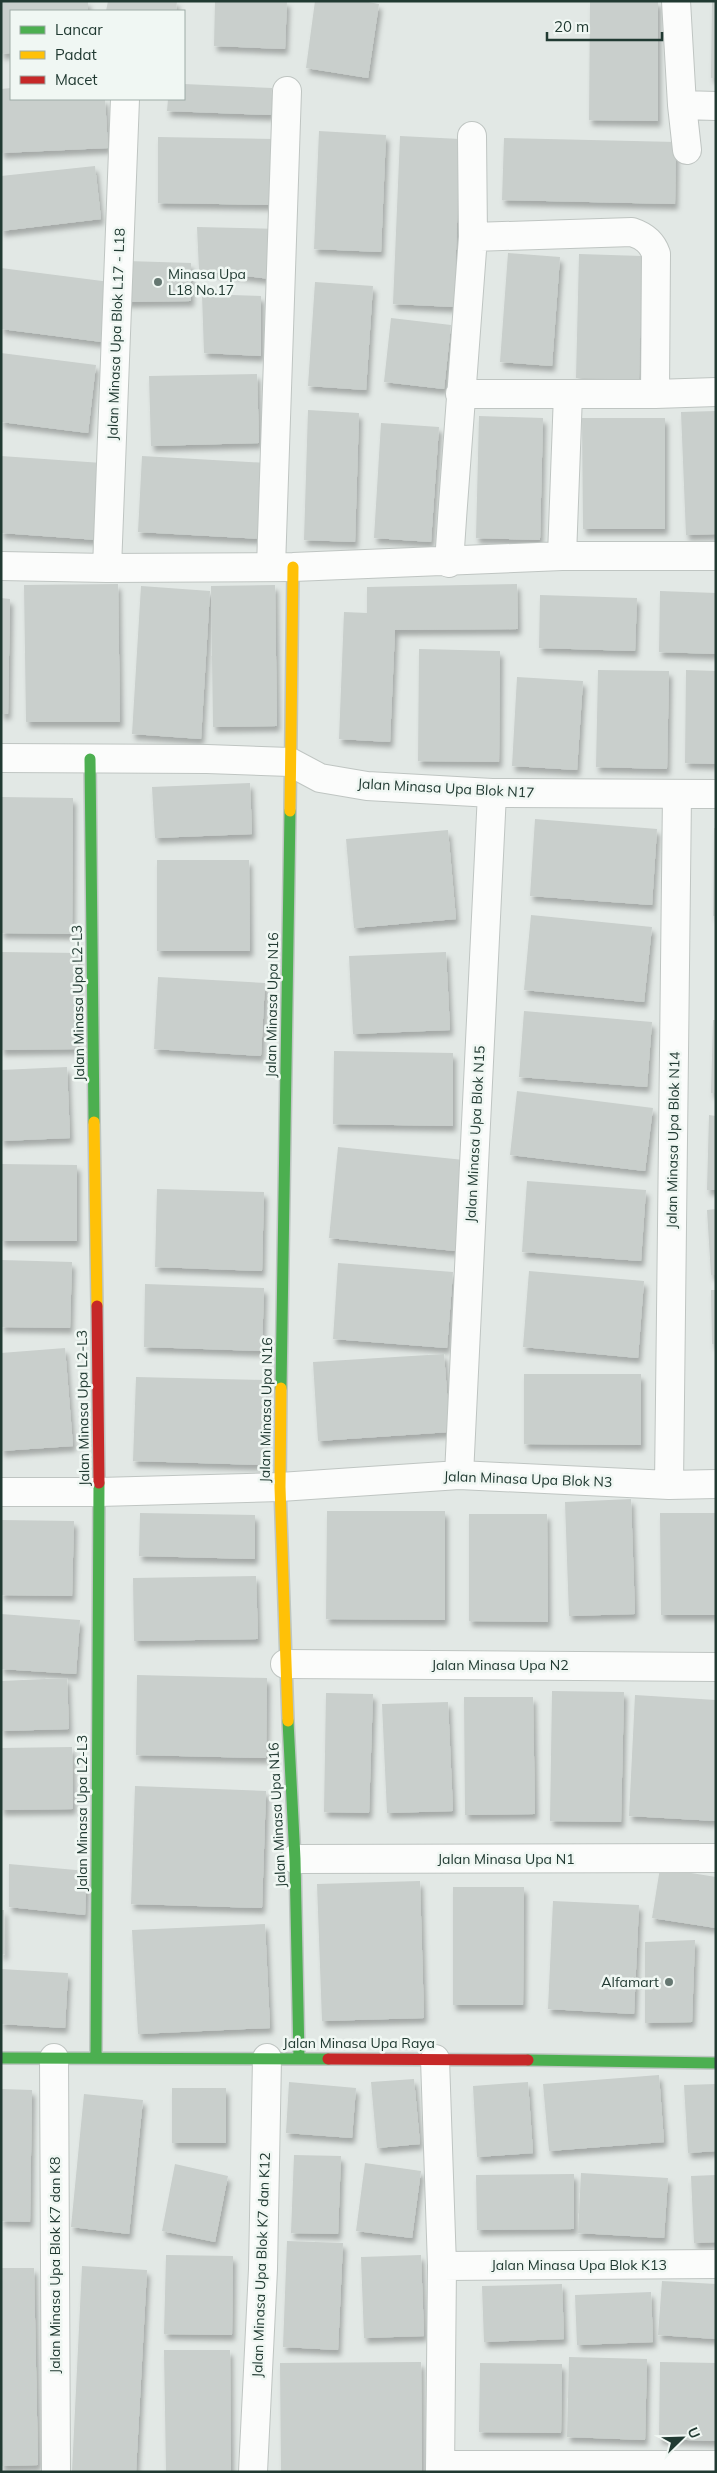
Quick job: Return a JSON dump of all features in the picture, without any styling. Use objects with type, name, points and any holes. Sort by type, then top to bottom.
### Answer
[{"type":"street","points":[[676,1],[682,106],[687,150]]},
{"type":"street","points":[[282,567],[287,91]]},
{"type":"street","name":"Jalan Minasa Upa Blok L17 - L18","points":[[107,568],[125,100]]},
{"type":"street","points":[[682,106],[716,106]]},
{"type":"street","points":[[449,563],[473,237],[472,136]]},
{"type":"street","points":[[473,237],[632,232],[641,235],[653,245],[656,254],[655,394]]},
{"type":"street","points":[[460,394],[655,394],[716,392]]},
{"type":"street","points":[[562,556],[568,394]]},
{"type":"street","points":[[1,566],[107,568],[282,567],[449,563],[562,556],[716,556]]},
{"type":"street","name":"Jalan Minasa Upa N16","points":[[282,567],[290,762],[280,1487],[285,1664],[296,1859],[299,2058]]},
{"type":"street","name":"Jalan Minasa Upa Blok N17","points":[[1,758],[206,759],[290,762],[320,778],[367,786],[492,793],[716,794]]},
{"type":"street","name":"Jalan Minasa Upa L2-L3","points":[[90,759],[99,1492],[96,2057]]},
{"type":"street","name":"Jalan Minasa Upa Blok N15","points":[[459,1475],[492,793]]},
{"type":"street","name":"Jalan Minasa Upa Blok N14","points":[[668,1485],[677,794]]},
{"type":"street","name":"Jalan Minasa Upa Blok N3","points":[[1,1492],[99,1492],[280,1487],[459,1475],[668,1485],[716,1484]]},
{"type":"street","name":"Jalan Minasa Upa N2","points":[[285,1664],[716,1667]]},
{"type":"street","name":"Jalan Minasa Upa N1","points":[[296,1859],[716,1858]]},
{"type":"street","name":"Jalan Minasa Upa Raya","points":[[1,2058],[299,2058],[716,2063]]},
{"type":"street","name":"Jalan Minasa Upa Blok K7 dan K8","points":[[54,2058],[56,2472]]},
{"type":"street","name":"Jalan Minasa Upa Blok K7 dan K12","points":[[253,2472],[263,2269],[267,2058]]},
{"type":"street","points":[[435,2059],[442,2266],[440,2468],[716,2465]]},
{"type":"street","name":"Jalan Minasa Upa Blok K13","points":[[442,2266],[716,2264]]},
{"type":"building","points":[[1,1],[88,1],[88,10],[10,10],[10,53],[1,54]]},
{"type":"building","points":[[108,1],[177,1],[176,10],[106,10]]},
{"type":"building","points":[[215,1],[287,1],[285,49],[214,46]]},
{"type":"building","points":[[315,1],[363,1],[379,4],[368,78],[306,68]]},
{"type":"building","points":[[590,1],[658,1],[658,121],[589,120]]},
{"type":"building","points":[[712,1],[716,1],[716,78],[711,78]]},
{"type":"building","points":[[185,84],[272,88],[271,115],[167,111],[168,100],[185,100]]},
{"type":"building","points":[[10,88],[10,100],[105,100],[108,148],[1,153],[1,89]]},
{"type":"building","points":[[319,131],[386,135],[381,252],[314,249]]},
{"type":"building","points":[[400,136],[460,139],[454,307],[393,304]]},
{"type":"building","points":[[158,137],[276,139],[275,205],[158,203]]},
{"type":"building","points":[[504,138],[676,142],[675,204],[502,200]]},
{"type":"building","points":[[95,166],[101,219],[1,231],[1,176]]},
{"type":"building","points":[[197,227],[279,229],[278,280],[199,270]]},
{"type":"building","points":[[508,253],[560,257],[552,366],[500,362]]},
{"type":"building","points":[[579,254],[642,256],[639,380],[576,378]]},
{"type":"building","name":"Minasa Upa L18 No.17","points":[[127,261],[191,263],[191,301],[124,302]]},
{"type":"building","points":[[1,268],[110,282],[102,342],[1,329]]},
{"type":"building","points":[[315,282],[373,286],[366,390],[308,386]]},
{"type":"building","points":[[202,294],[261,296],[261,356],[204,353]]},
{"type":"building","points":[[391,318],[451,325],[444,389],[384,382]]},
{"type":"building","points":[[1,353],[96,365],[88,433],[1,422]]},
{"type":"building","points":[[257,374],[259,443],[151,446],[149,376]]},
{"type":"building","points":[[308,410],[359,413],[355,542],[304,540]]},
{"type":"building","points":[[716,411],[716,534],[686,535],[681,412]]},
{"type":"building","points":[[479,416],[543,418],[540,540],[476,538]]},
{"type":"building","points":[[582,418],[665,418],[665,529],[583,529]]},
{"type":"building","points":[[381,423],[439,427],[431,542],[374,538]]},
{"type":"building","points":[[1,456],[102,463],[97,540],[1,533]]},
{"type":"building","points":[[142,456],[268,463],[264,539],[138,532]]},
{"type":"building","points":[[118,584],[120,722],[26,722],[24,585]]},
{"type":"building","points":[[517,584],[518,629],[395,630],[390,742],[339,739],[344,612],[367,613],[367,587]]},
{"type":"building","points":[[275,585],[277,726],[213,727],[211,586]]},
{"type":"building","points":[[141,586],[210,591],[201,739],[132,734]]},
{"type":"building","points":[[660,591],[716,593],[716,654],[659,652]]},
{"type":"building","points":[[540,595],[637,598],[635,651],[539,648]]},
{"type":"building","points":[[1,598],[10,599],[8,714],[1,714]]},
{"type":"building","points":[[419,649],[500,651],[499,762],[418,761]]},
{"type":"building","points":[[598,670],[669,671],[667,769],[596,767]]},
{"type":"building","points":[[686,670],[716,671],[716,764],[685,763]]},
{"type":"building","points":[[517,677],[583,681],[577,770],[512,766]]},
{"type":"building","points":[[250,783],[252,834],[155,838],[152,787]]},
{"type":"building","points":[[1,797],[73,798],[72,934],[1,933]]},
{"type":"building","points":[[535,819],[657,829],[652,905],[530,896]]},
{"type":"building","points":[[714,828],[716,828],[716,916],[713,916]]},
{"type":"building","points":[[448,830],[456,919],[354,928],[346,839]]},
{"type":"building","points":[[157,860],[249,860],[250,951],[157,951]]},
{"type":"building","points":[[531,915],[652,927],[644,1002],[524,990]]},
{"type":"building","points":[[1,952],[78,953],[78,1049],[1,1050]]},
{"type":"building","points":[[446,952],[450,1030],[353,1034],[349,956]]},
{"type":"building","points":[[158,977],[265,983],[261,1056],[154,1049]]},
{"type":"building","points":[[524,1011],[652,1022],[647,1087],[519,1077]]},
{"type":"building","points":[[713,1020],[716,1020],[716,1093],[711,1093]]},
{"type":"building","points":[[334,1051],[453,1053],[453,1126],[333,1124]]},
{"type":"building","points":[[67,1067],[70,1138],[1,1141],[1,1070]]},
{"type":"building","points":[[517,1091],[653,1108],[645,1171],[510,1155]]},
{"type":"building","points":[[709,1115],[716,1116],[716,1190],[707,1190]]},
{"type":"building","points":[[338,1147],[464,1160],[455,1251],[329,1238]]},
{"type":"building","points":[[1,1164],[77,1165],[77,1241],[1,1241]]},
{"type":"building","points":[[527,1181],[646,1190],[641,1261],[522,1252]]},
{"type":"building","points":[[157,1189],[264,1192],[262,1271],[155,1267]]},
{"type":"building","points":[[716,1209],[716,1275],[711,1275],[707,1210]]},
{"type":"building","points":[[1,1260],[72,1262],[70,1328],[1,1327]]},
{"type":"building","points":[[338,1263],[453,1272],[447,1348],[333,1339]]},
{"type":"building","points":[[529,1271],[644,1281],[638,1358],[523,1347]]},
{"type":"building","points":[[145,1284],[264,1288],[262,1351],[144,1347]]},
{"type":"building","points":[[711,1290],[716,1290],[716,1344],[712,1344]]},
{"type":"building","points":[[65,1348],[73,1446],[1,1451],[1,1353]]},
{"type":"building","points":[[444,1354],[450,1432],[318,1441],[313,1362]]},
{"type":"building","points":[[524,1374],[641,1374],[641,1445],[524,1444]]},
{"type":"building","points":[[136,1377],[266,1380],[265,1465],[133,1461]]},
{"type":"building","points":[[631,1499],[635,1614],[569,1616],[565,1502]]},
{"type":"building","points":[[327,1511],[445,1511],[445,1620],[326,1619]]},
{"type":"building","points":[[140,1513],[255,1515],[255,1559],[139,1556]]},
{"type":"building","points":[[660,1513],[716,1513],[716,1615],[661,1615]]},
{"type":"building","points":[[469,1514],[547,1514],[548,1622],[469,1621]]},
{"type":"building","points":[[1,1520],[74,1521],[72,1596],[1,1595]]},
{"type":"building","points":[[256,1576],[258,1639],[134,1641],[133,1578]]},
{"type":"building","points":[[1,1614],[80,1620],[76,1674],[1,1669]]},
{"type":"building","points":[[137,1675],[267,1678],[266,1758],[136,1755]]},
{"type":"building","points":[[67,1678],[69,1729],[1,1731],[1,1681]]},
{"type":"building","points":[[552,1691],[624,1692],[621,1822],[550,1821]]},
{"type":"building","points":[[326,1693],[373,1694],[369,1813],[324,1812]]},
{"type":"building","points":[[635,1695],[716,1700],[716,1821],[629,1816]]},
{"type":"building","points":[[464,1697],[533,1697],[535,1814],[465,1815]]},
{"type":"building","points":[[448,1702],[453,1811],[387,1813],[382,1704]]},
{"type":"building","points":[[72,1747],[73,1809],[1,1810],[1,1748]]},
{"type":"building","points":[[135,1786],[266,1791],[262,1908],[131,1904]]},
{"type":"building","points":[[9,1864],[87,1871],[85,1915],[9,1907]]},
{"type":"building","points":[[660,1868],[716,1877],[716,1928],[652,1918]]},
{"type":"building","points":[[420,1881],[424,2018],[322,2021],[317,1884]]},
{"type":"building","points":[[453,1887],[524,1887],[523,2005],[453,2005]]},
{"type":"building","points":[[553,1901],[639,1905],[634,2014],[548,2009]]},
{"type":"building","points":[[1,1910],[4,1910],[5,1954],[1,1955]]},
{"type":"building","points":[[265,1924],[270,2028],[138,2034],[132,1930]]},
{"type":"building","name":"Alfamart","points":[[695,1940],[692,2022],[645,2023],[645,1942]]},
{"type":"building","points":[[1,1969],[68,1973],[65,2028],[1,2024]]},
{"type":"building","points":[[659,2075],[664,2142],[549,2151],[543,2084]]},
{"type":"building","points":[[414,2079],[420,2144],[377,2148],[371,2082]]},
{"type":"building","points":[[289,2082],[356,2088],[352,2138],[286,2133]]},
{"type":"building","points":[[528,2082],[533,2153],[477,2157],[473,2086]]},
{"type":"building","points":[[716,2084],[716,2151],[688,2153],[684,2085]]},
{"type":"building","points":[[172,2088],[226,2088],[226,2143],[172,2143]]},
{"type":"building","points":[[1,2089],[32,2090],[30,2222],[1,2221]]},
{"type":"building","points":[[84,2094],[143,2100],[129,2234],[71,2227]]},
{"type":"building","points":[[294,2155],[341,2156],[338,2234],[291,2233]]},
{"type":"building","points":[[365,2163],[421,2171],[412,2238],[356,2231]]},
{"type":"building","points":[[175,2164],[228,2176],[215,2242],[162,2231]]},
{"type":"building","points":[[581,2173],[668,2178],[664,2238],[578,2233]]},
{"type":"building","points":[[574,2174],[574,2229],[477,2230],[476,2175]]},
{"type":"building","points":[[716,2175],[716,2242],[694,2243],[691,2176]]},
{"type":"building","points":[[287,2241],[343,2243],[338,2350],[283,2347]]},
{"type":"building","points":[[166,2255],[233,2256],[232,2335],[164,2334]]},
{"type":"building","points":[[421,2255],[424,2336],[364,2338],[361,2257]]},
{"type":"building","points":[[82,2266],[147,2270],[136,2472],[72,2472]]},
{"type":"building","points":[[1,2268],[34,2268],[38,2465],[1,2466]]},
{"type":"building","points":[[662,2281],[716,2284],[716,2339],[658,2335]]},
{"type":"building","points":[[562,2284],[564,2339],[484,2342],[482,2286]]},
{"type":"building","points":[[651,2292],[653,2342],[577,2345],[575,2295]]},
{"type":"building","points":[[164,2350],[230,2350],[231,2472],[166,2472]]},
{"type":"building","points":[[569,2357],[647,2359],[645,2440],[567,2437]]},
{"type":"building","points":[[421,2362],[422,2472],[281,2472],[280,2363]]},
{"type":"building","points":[[660,2362],[716,2363],[716,2441],[659,2439]]},
{"type":"building","points":[[480,2363],[562,2364],[561,2433],[479,2432]]},
{"type":"traffic: fast","points":[[90,759],[94,1122]]},
{"type":"traffic: fast","points":[[281,1388],[290,811]]},
{"type":"traffic: fast","points":[[96,2057],[99,1483]]},
{"type":"traffic: fast","points":[[288,1721],[295,1859],[299,2058]]},
{"type":"traffic: fast","points":[[1,2058],[328,2059]]},
{"type":"traffic: fast","points":[[528,2060],[716,2063]]},
{"type":"traffic: slow","points":[[290,811],[293,567]]},
{"type":"traffic: slow","points":[[94,1122],[97,1306]]},
{"type":"traffic: slow","points":[[281,1388],[280,1487],[288,1721]]},
{"type":"traffic: jam","points":[[97,1306],[99,1483]]},
{"type":"traffic: jam","points":[[328,2059],[528,2060]]},
{"type":"place","name":"Minasa Upa L18 No.17","points":[[158,282]]},
{"type":"place","name":"Alfamart","points":[[669,1982]]}]
